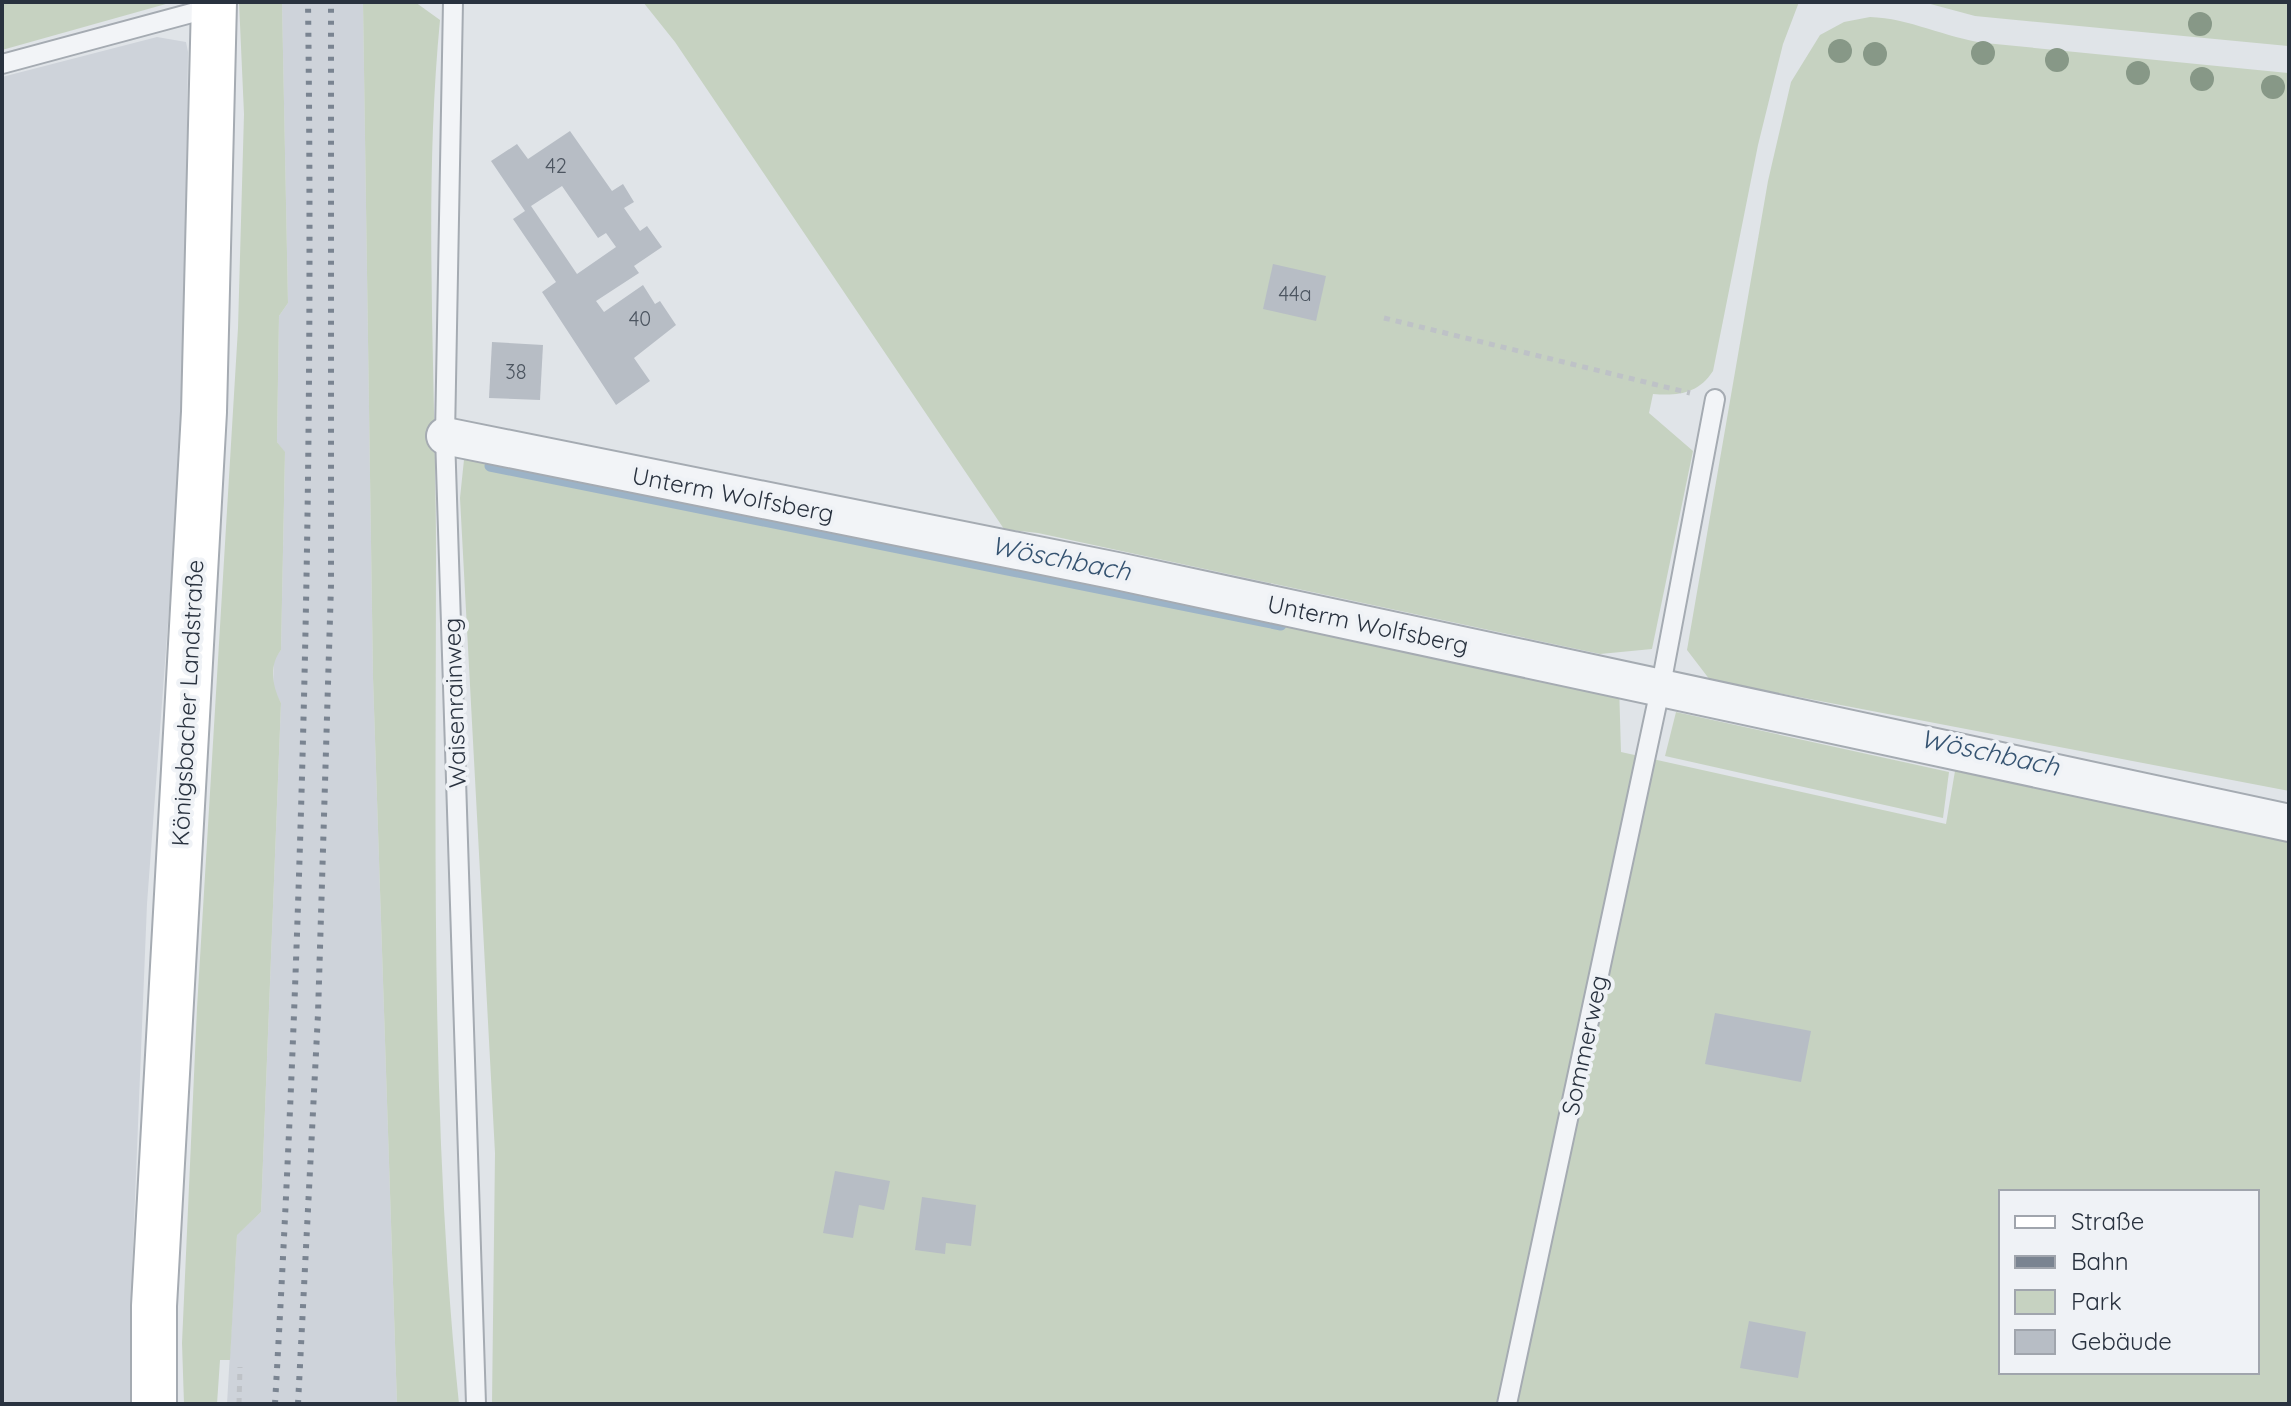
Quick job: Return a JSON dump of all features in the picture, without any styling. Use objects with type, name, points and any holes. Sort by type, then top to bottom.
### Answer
[{"type":"main road","name":"Königsbacher Landstraße","points":[[154,1404],[154,1306],[204,412],[214,4]]},
{"type":"street","name":"Unterm Wolfsberg","points":[[445,436],[1086,564],[1661,685],[2289,823]]},
{"type":"lane","name":"Waisenrainweg","points":[[453,2],[445,436],[476,1404]]},
{"type":"lane","points":[[2,64],[214,4]]},
{"type":"lane","name":"Sommerweg","points":[[1507,1404],[1661,685],[1715,399]]},
{"type":"path","points":[[1384,318],[1715,399]]},
{"type":"path","points":[[239,1404],[240,1367]]},
{"type":"shaded area","points":[[282,2],[363,2],[373,678],[397,1404],[227,1404],[237,1234],[261,1212],[281,703],[273,689],[274,659],[281,650],[285,453],[277,442],[279,316],[288,303]]},
{"type":"shaded area","points":[[157,37],[186,42],[188,52],[183,421],[147,904],[132,1272],[136,1404],[2,1404],[2,77]]},
{"type":"green space","points":[[2,2],[173,2],[2,50]]},
{"type":"green space","points":[[239,2],[282,2],[288,303],[279,316],[277,442],[285,452],[281,650],[273,676],[281,703],[261,1212],[237,1235],[230,1360],[220,1360],[217,1404],[184,1404],[182,1343],[197,1008],[238,328],[244,114]]},
{"type":"green space","points":[[363,2],[415,2],[440,20],[431,220],[437,980],[443,1193],[459,1404],[397,1404],[373,678]]},
{"type":"green space","points":[[643,2],[1799,2],[1783,44],[1758,145],[1713,371],[1701,385],[1687,392],[1653,394],[1649,413],[1693,451],[1652,649],[1600,654],[1038,533],[1004,529],[675,42]]},
{"type":"green space","points":[[1923,2],[2289,2],[2289,46],[1975,16]]},
{"type":"green space","points":[[1870,17],[1899,21],[1985,43],[2289,73],[2289,791],[1710,680],[1687,650],[1768,181],[1791,82],[1820,35],[1844,22]]},
{"type":"green space","points":[[465,450],[1619,685],[1621,752],[1946,824],[1955,771],[2289,842],[2289,1404],[492,1404],[495,1153],[460,498]]},
{"type":"green space","points":[[1676,712],[1949,772],[1943,818],[1665,756]]},
{"type":"building","points":[[570,131],[612,191],[623,184],[634,202],[624,208],[640,231],[647,226],[662,247],[634,266],[639,273],[596,301],[604,312],[643,285],[655,304],[660,301],[676,325],[634,358],[650,381],[616,405],[542,292],[556,282],[513,219],[525,211],[491,161],[517,144],[528,159]],"holes":[[[562,186],[598,238],[606,233],[616,247],[577,274],[531,206]]]},
{"type":"building","points":[[1273,264],[1326,276],[1316,321],[1263,309]]},
{"type":"building","points":[[492,342],[543,345],[540,400],[489,398]]},
{"type":"building","points":[[1715,1013],[1811,1031],[1801,1082],[1705,1064]]},
{"type":"building","points":[[835,1171],[890,1181],[884,1210],[859,1205],[853,1238],[823,1233]]},
{"type":"building","points":[[922,1197],[976,1205],[971,1246],[946,1243],[945,1254],[915,1250]]},
{"type":"building","points":[[1749,1321],[1806,1332],[1798,1378],[1740,1368]]},
{"type":"waterway","name":"Wöschbach","points":[[490,466],[1281,625]]},
{"type":"railway","points":[[275,1404],[292,1054],[304,703],[309,353],[308,2]]},
{"type":"railway","points":[[298,1404],[318,1014],[331,585],[331,2]]}]
